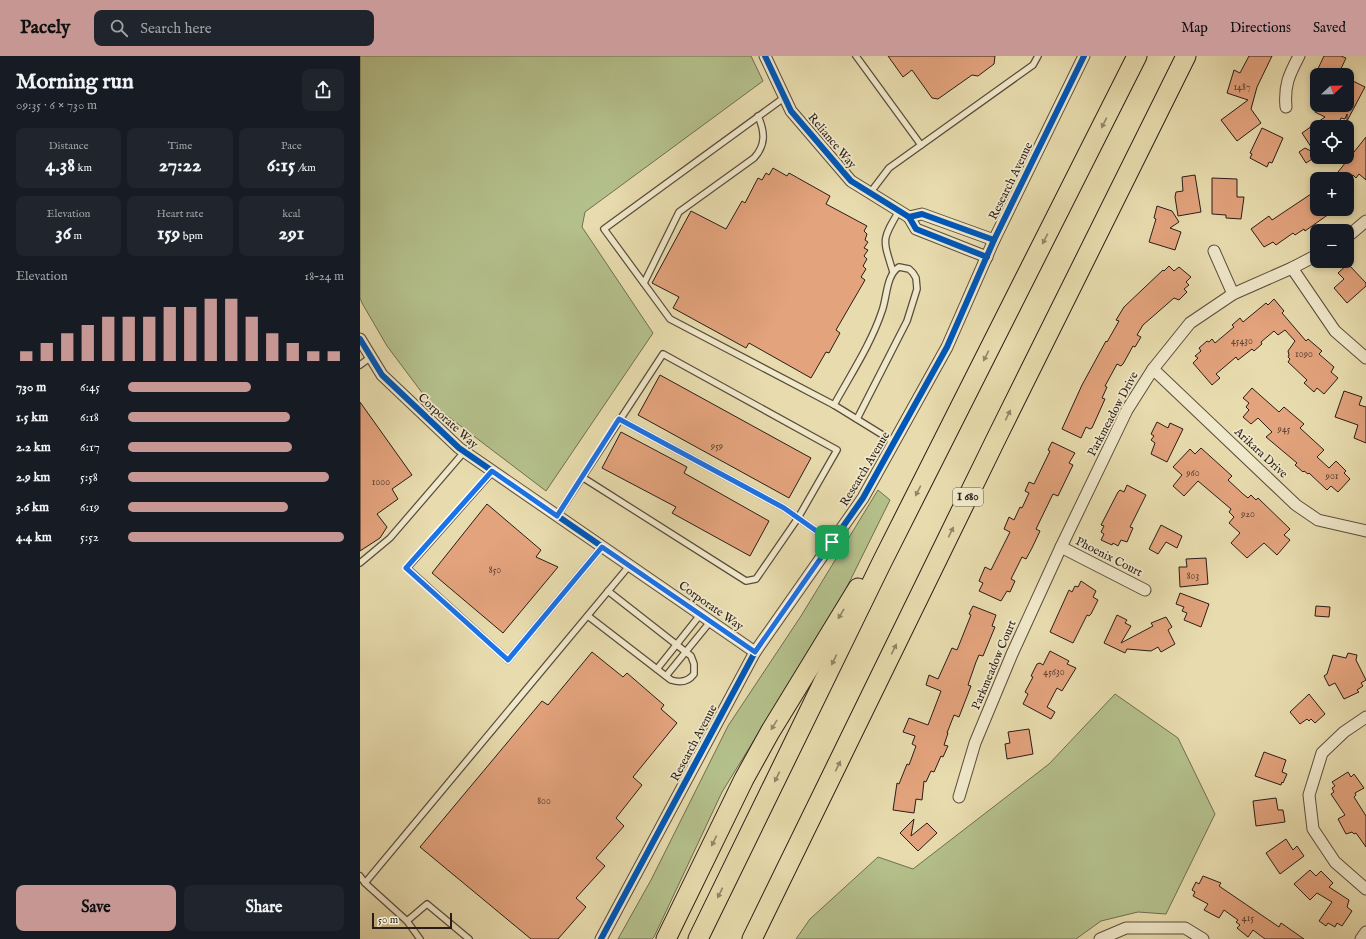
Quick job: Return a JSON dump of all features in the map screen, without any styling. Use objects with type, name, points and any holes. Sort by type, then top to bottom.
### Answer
[{"type":"highway","points":[[698,939],[882,562],[1137,56]]},
{"type":"highway","name":"I 680","points":[[752,939],[829,784],[997,437],[1186,56]]},
{"type":"highway","points":[[668,935],[744,779],[770,732],[851,598],[864,579],[882,562]]},
{"type":"highway","points":[[766,939],[829,784]]},
{"type":"street","name":"Reliance Way","points":[[765,56],[791,110],[851,181],[904,214],[916,229],[987,256]]},
{"type":"street","name":"Research Avenue","points":[[601,939],[755,652],[863,498],[947,347],[994,240],[1084,56]]},
{"type":"street","points":[[1286,107],[1285,92],[1288,76],[1299,56]]},
{"type":"street","points":[[904,214],[922,214],[994,240]]},
{"type":"street","points":[[1354,231],[1366,221]]},
{"type":"street","points":[[1214,251],[1233,294]]},
{"type":"street","name":"Parkmeadow Drive","points":[[1060,546],[1128,410],[1152,369],[1190,323],[1233,294],[1292,268],[1310,258]]},
{"type":"street","points":[[1292,268],[1335,331],[1366,358]]},
{"type":"street","name":"Corporate Way","points":[[360,339],[382,375],[464,452],[755,652]]},
{"type":"street","name":"Arikara Drive","points":[[1152,369],[1296,504],[1318,520],[1366,531]]},
{"type":"street","name":"Phoenix Court","points":[[1060,546],[1145,590]]},
{"type":"street","name":"Parkmeadow Court","points":[[959,797],[975,743],[1012,654],[1060,546]]},
{"type":"street","points":[[1366,717],[1344,732],[1322,753],[1309,795],[1313,829],[1335,862],[1366,889]]},
{"type":"street","points":[[1100,939],[1126,928],[1185,928],[1203,939]]},
{"type":"street","points":[[1362,939],[1366,932]]},
{"type":"lane","points":[[856,56],[921,146]]},
{"type":"lane","points":[[870,193],[889,168],[1033,65],[1038,56]]},
{"type":"lane","points":[[785,97],[604,229],[670,319],[834,405],[894,442]]},
{"type":"lane","points":[[644,283],[679,212],[754,158],[760,152],[764,141],[764,129],[758,116]]},
{"type":"lane","points":[[893,272],[887,253],[885,235],[904,214]]},
{"type":"lane","points":[[834,405],[876,330],[893,272],[899,267],[909,269],[916,278],[917,289],[907,321],[857,419]]},
{"type":"lane","points":[[557,516],[619,419],[663,354],[837,450],[798,518],[756,579],[746,581],[582,477]]},
{"type":"lane","points":[[360,365],[371,357]]},
{"type":"lane","points":[[619,419],[784,508],[832,542]]},
{"type":"lane","points":[[360,563],[390,538],[464,452]]},
{"type":"lane","points":[[492,471],[406,568],[508,660],[602,547]]},
{"type":"lane","points":[[365,883],[629,566]]},
{"type":"lane","points":[[588,616],[666,676],[677,682],[687,681],[694,674],[694,664],[691,656],[608,591]]},
{"type":"lane","points":[[657,669],[700,615]]},
{"type":"lane","points":[[666,676],[710,622]]},
{"type":"lane","points":[[360,876],[365,883],[407,921],[420,939]]},
{"type":"lane","points":[[407,921],[427,904],[469,939]]},
{"type":"green space","points":[[360,56],[751,56],[763,81],[585,212],[582,227],[653,333],[546,491],[429,402],[387,346],[362,303],[360,298]]},
{"type":"green space","points":[[878,490],[890,500],[840,601],[722,792],[654,937],[652,939],[618,939],[651,880],[728,726],[801,616]]},
{"type":"green space","points":[[1115,694],[1178,738],[1215,814],[1166,914],[1138,912],[1101,921],[1076,939],[796,939],[810,919],[878,857],[913,869],[1049,764]]},
{"type":"building","points":[[888,56],[995,56],[994,64],[978,76],[972,75],[938,99],[932,98],[912,70],[903,77]]},
{"type":"building","points":[[1249,56],[1272,56],[1257,87],[1251,109],[1261,123],[1237,141],[1221,120],[1248,100],[1227,93],[1234,70],[1240,73]]},
{"type":"building","points":[[1324,56],[1341,56],[1346,58],[1341,68],[1318,68]]},
{"type":"building","points":[[1354,82],[1365,87],[1354,108]]},
{"type":"building","points":[[1315,112],[1352,112],[1348,120],[1347,114],[1345,119],[1321,120],[1325,117]]},
{"type":"building","points":[[1310,127],[1310,145],[1302,133]]},
{"type":"building","points":[[1262,128],[1283,138],[1272,163],[1269,162],[1267,167],[1250,158],[1252,154],[1250,153]]},
{"type":"building","points":[[1366,137],[1366,180],[1359,174],[1356,178],[1354,176],[1354,172],[1338,172],[1344,164],[1354,164],[1354,152]]},
{"type":"building","points":[[1305,148],[1310,150],[1310,160],[1306,163],[1299,152]]},
{"type":"building","points":[[773,168],[787,176],[789,173],[830,196],[826,204],[867,226],[864,231],[867,234],[865,240],[868,242],[864,248],[868,250],[864,256],[867,259],[863,266],[866,269],[861,277],[865,280],[836,330],[840,333],[829,353],[826,352],[811,378],[749,343],[746,348],[673,308],[679,297],[652,283],[691,211],[726,229],[742,201],[745,203],[758,178],[762,180],[766,173],[769,175]]},
{"type":"building","points":[[1195,175],[1201,212],[1178,216],[1175,197],[1176,192],[1183,191],[1182,177]]},
{"type":"building","points":[[1212,178],[1237,179],[1237,197],[1244,197],[1241,219],[1226,218],[1226,215],[1212,214]]},
{"type":"building","points":[[1310,195],[1310,216],[1326,216],[1315,224],[1310,224],[1310,227],[1305,231],[1304,229],[1295,235],[1293,233],[1276,245],[1273,242],[1264,247],[1251,229],[1269,216],[1272,220]]},
{"type":"building","points":[[1157,206],[1172,211],[1179,222],[1170,228],[1181,232],[1175,250],[1149,242],[1156,219],[1154,218]]},
{"type":"building","points":[[1169,266],[1174,271],[1179,267],[1191,277],[1186,282],[1189,285],[1184,289],[1187,292],[1179,300],[1174,298],[1143,325],[1137,335],[1141,337],[1135,347],[1133,346],[1121,366],[1117,364],[1105,386],[1107,387],[1102,398],[1105,399],[1092,428],[1090,429],[1086,427],[1081,438],[1062,429],[1082,385],[1106,341],[1107,342],[1119,321],[1116,320],[1124,307]]},
{"type":"building","points":[[1344,268],[1352,268],[1366,283],[1366,286],[1347,303],[1334,288],[1344,279],[1338,273]]},
{"type":"building","points":[[1274,299],[1284,311],[1282,313],[1306,341],[1308,339],[1322,351],[1319,354],[1334,367],[1331,372],[1338,378],[1324,394],[1317,388],[1314,392],[1304,383],[1307,380],[1288,362],[1290,359],[1288,357],[1288,351],[1295,341],[1285,330],[1278,335],[1274,331],[1261,342],[1262,344],[1254,351],[1252,349],[1238,360],[1236,357],[1216,374],[1220,378],[1212,385],[1193,363],[1198,358],[1195,356],[1201,351],[1199,348],[1207,341],[1209,342],[1212,339],[1215,343],[1234,327],[1232,325],[1240,318],[1243,322],[1266,303],[1268,305]]},
{"type":"building","points":[[660,375],[811,458],[789,498],[638,415]]},
{"type":"building","points":[[1252,388],[1279,412],[1284,407],[1304,424],[1300,428],[1324,450],[1317,457],[1329,468],[1336,461],[1346,471],[1344,473],[1350,479],[1338,492],[1331,486],[1327,490],[1309,473],[1303,472],[1295,465],[1297,463],[1266,437],[1272,432],[1258,418],[1251,424],[1243,417],[1249,410],[1246,407],[1249,403],[1243,398]]},
{"type":"building","points":[[1344,391],[1362,397],[1359,405],[1366,407],[1366,443],[1354,438],[1358,425],[1335,417]]},
{"type":"building","points":[[360,402],[412,475],[392,489],[398,499],[377,514],[387,527],[380,538],[360,551]]},
{"type":"building","points":[[1157,422],[1168,428],[1170,423],[1183,429],[1167,462],[1151,454],[1155,443],[1151,440],[1154,436],[1151,434]]},
{"type":"building","points":[[621,432],[687,467],[684,473],[769,521],[750,556],[672,513],[676,507],[602,468]]},
{"type":"building","points":[[1052,442],[1075,453],[1069,463],[1073,465],[1058,496],[1053,494],[1036,529],[1040,531],[1032,548],[1026,559],[1022,557],[1011,579],[1015,581],[1010,592],[1007,591],[1001,601],[979,591],[983,583],[979,581],[985,567],[991,570],[1010,532],[1004,529],[1009,517],[1014,520],[1020,507],[1022,508],[1029,493],[1025,491],[1029,482],[1034,484],[1050,451],[1048,450]]},
{"type":"building","points":[[1201,448],[1232,476],[1228,480],[1243,494],[1248,498],[1251,495],[1256,500],[1258,498],[1290,529],[1284,535],[1290,540],[1277,555],[1264,543],[1247,558],[1231,543],[1240,533],[1229,523],[1234,517],[1229,512],[1231,509],[1198,481],[1184,496],[1173,486],[1182,475],[1173,467],[1190,449],[1195,454]]},
{"type":"building","points":[[1127,485],[1146,495],[1130,527],[1133,528],[1127,542],[1121,540],[1118,546],[1113,543],[1112,545],[1101,540],[1104,534],[1101,532],[1104,526],[1101,525],[1118,492],[1120,490],[1124,492]]},
{"type":"building","points":[[487,504],[541,550],[536,557],[558,567],[503,633],[432,573]]},
{"type":"building","points":[[1161,525],[1182,536],[1177,548],[1166,542],[1158,554],[1149,549]]},
{"type":"building","points":[[1206,558],[1208,584],[1180,587],[1179,567],[1187,567],[1186,559]]},
{"type":"building","points":[[1081,581],[1096,591],[1093,597],[1098,600],[1091,614],[1089,616],[1087,615],[1073,643],[1050,632],[1069,590],[1072,592],[1075,586],[1078,587]]},
{"type":"building","points":[[1180,593],[1209,604],[1201,627],[1184,620],[1187,613],[1182,611],[1184,607],[1176,604]]},
{"type":"building","points":[[973,606],[996,615],[992,626],[995,627],[983,656],[979,655],[976,662],[968,685],[971,686],[959,717],[954,715],[947,733],[944,745],[948,746],[943,757],[941,756],[934,772],[931,771],[926,782],[924,781],[922,800],[916,799],[914,813],[893,810],[897,783],[899,784],[907,764],[909,765],[916,746],[912,744],[915,736],[903,732],[909,718],[928,725],[941,691],[926,685],[929,675],[938,679],[952,648],[957,650]]},
{"type":"building","points":[[1316,606],[1330,607],[1329,617],[1315,616]]},
{"type":"building","points":[[1117,615],[1127,620],[1125,623],[1131,626],[1121,643],[1153,626],[1151,623],[1166,617],[1172,627],[1168,630],[1175,644],[1161,652],[1158,647],[1151,651],[1127,649],[1125,653],[1104,643]]},
{"type":"building","points":[[1050,651],[1069,661],[1067,664],[1076,668],[1062,691],[1057,688],[1047,707],[1055,712],[1051,719],[1023,704],[1028,694],[1025,692],[1033,677],[1031,676],[1037,664],[1040,663],[1043,665]]},
{"type":"building","points":[[592,652],[623,677],[627,673],[664,705],[661,709],[677,723],[633,777],[642,785],[616,818],[624,826],[596,858],[605,866],[576,898],[586,907],[558,939],[531,939],[420,847],[542,701],[548,705]]},
{"type":"building","points":[[1348,653],[1357,655],[1356,660],[1366,680],[1361,683],[1363,686],[1357,690],[1359,692],[1344,699],[1335,683],[1329,686],[1324,676],[1327,674],[1333,655],[1346,658]]},
{"type":"building","points":[[1309,694],[1325,714],[1315,723],[1311,719],[1309,721],[1307,719],[1300,724],[1290,712]]},
{"type":"building","points":[[1029,729],[1033,754],[1007,759],[1005,744],[1010,743],[1008,732]]},
{"type":"building","points":[[1264,752],[1286,760],[1282,772],[1287,774],[1281,785],[1255,776]]},
{"type":"building","points":[[1348,772],[1351,777],[1354,774],[1364,788],[1355,793],[1356,795],[1354,797],[1366,816],[1366,847],[1356,833],[1354,834],[1352,832],[1346,834],[1338,819],[1345,815],[1331,794],[1334,792],[1332,788],[1335,786],[1332,782]]},
{"type":"building","points":[[1276,798],[1278,810],[1283,810],[1285,822],[1256,826],[1253,801]]},
{"type":"building","points":[[914,819],[911,836],[927,823],[937,833],[918,851],[900,833]]},
{"type":"building","points":[[1286,839],[1293,850],[1297,846],[1304,856],[1280,874],[1266,853]]},
{"type":"building","points":[[1310,870],[1316,876],[1321,871],[1333,883],[1329,887],[1349,900],[1347,907],[1352,911],[1342,926],[1337,923],[1335,927],[1328,923],[1326,926],[1319,921],[1332,902],[1317,893],[1310,900],[1294,884]]},
{"type":"building","points":[[1203,876],[1221,883],[1219,886],[1279,927],[1281,923],[1304,939],[1265,939],[1253,930],[1248,937],[1237,928],[1240,925],[1236,922],[1238,920],[1224,910],[1219,918],[1204,910],[1208,904],[1193,896],[1195,892],[1192,890],[1196,882],[1199,884]]},
{"type":"cycle path","points":[[765,56],[791,111],[851,181],[909,217],[916,229],[987,257]]},
{"type":"cycle path","points":[[601,939],[755,652],[863,498],[947,347],[994,240],[1084,56]]},
{"type":"cycle path","points":[[909,217],[922,214],[994,240]]},
{"type":"cycle path","points":[[360,339],[382,375],[459,448],[755,652]]},
{"type":"route","points":[[619,419],[784,508],[832,542],[755,652],[602,547],[508,660],[406,568],[492,471],[557,516],[619,419]]}]
